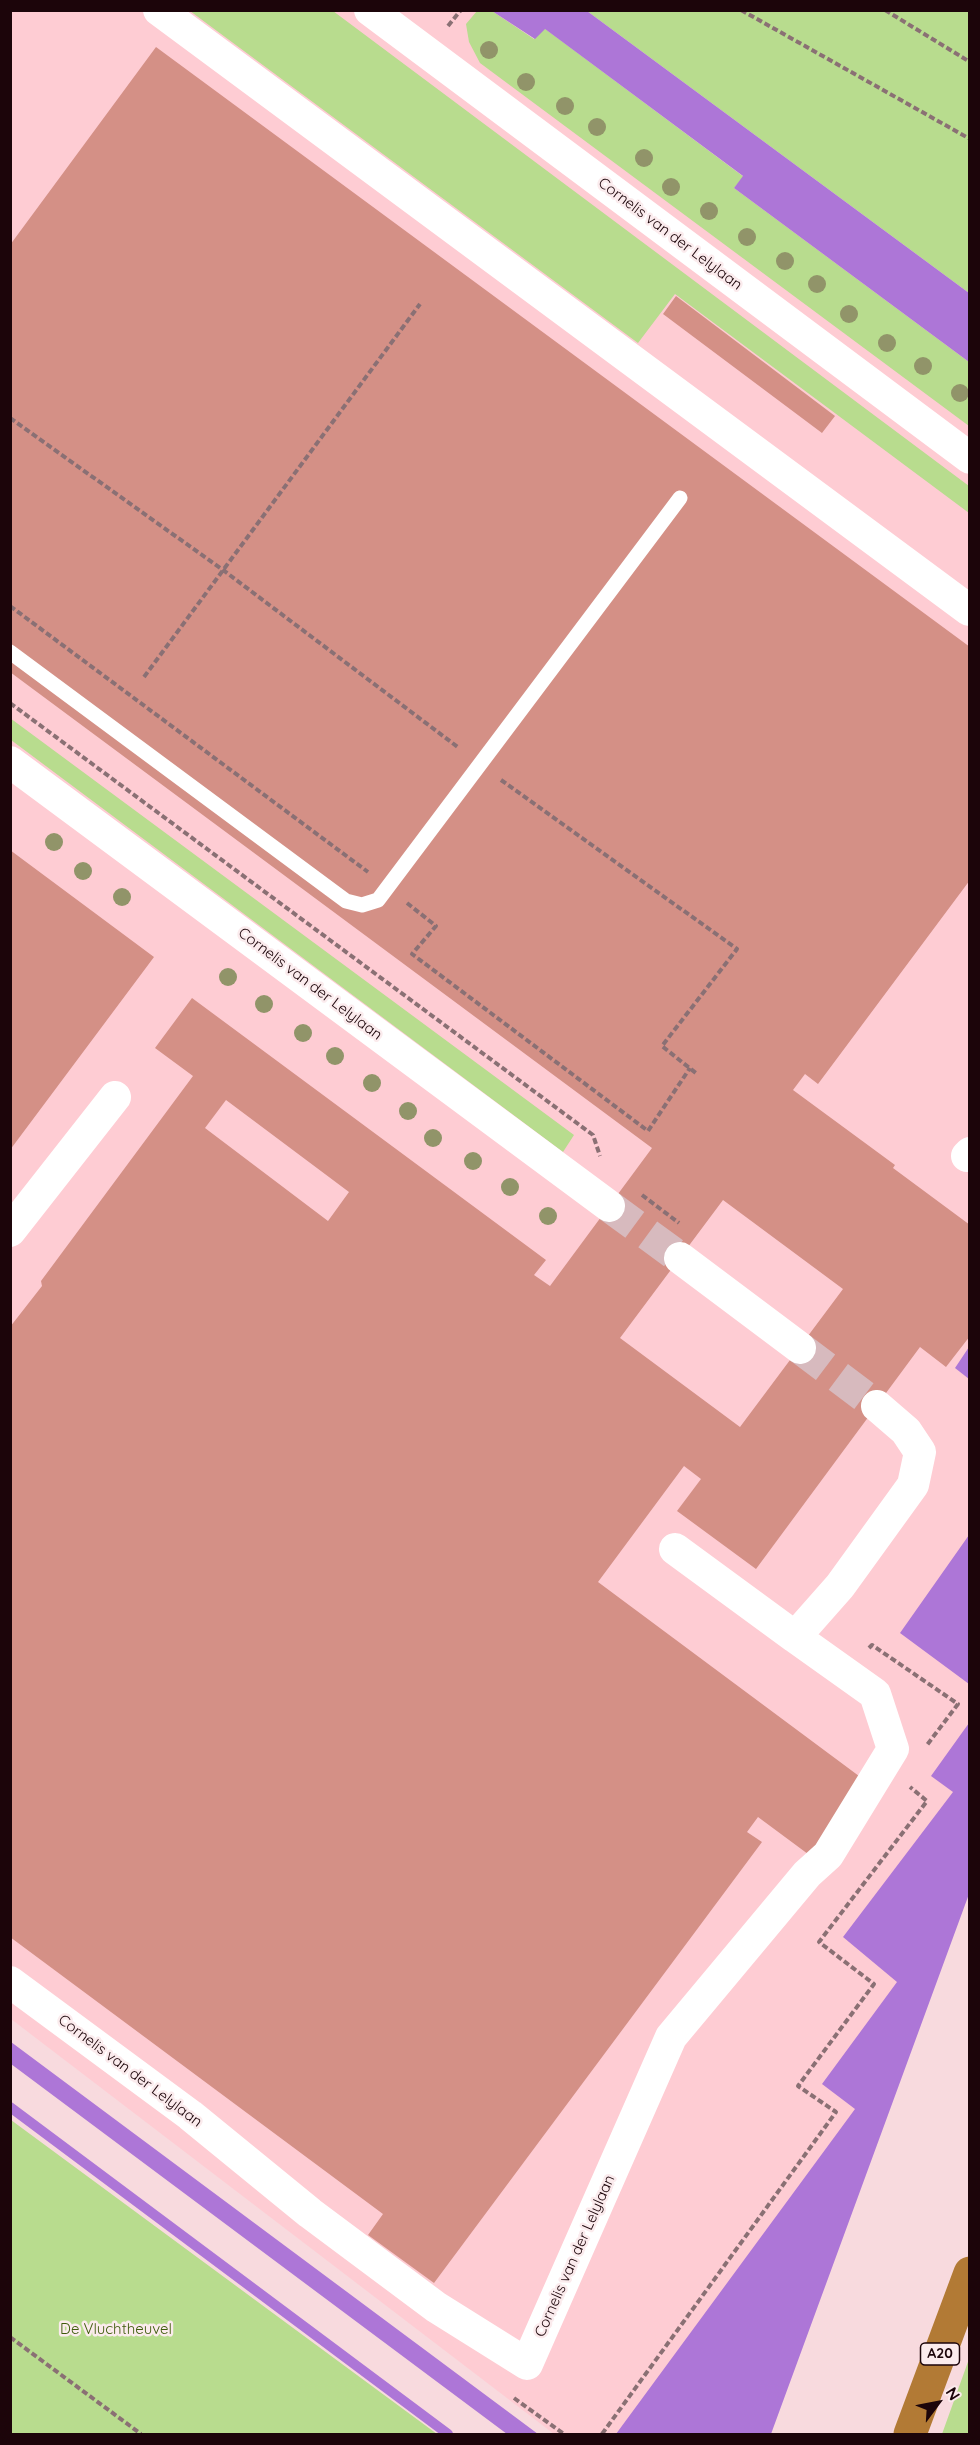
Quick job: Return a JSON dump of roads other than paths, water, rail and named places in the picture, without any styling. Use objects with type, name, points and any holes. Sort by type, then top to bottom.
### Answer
[{"type":"highway","name":"A20","points":[[910,2434],[969,2273]]},
{"type":"street","points":[[159,10],[969,610]]},
{"type":"street","name":"Cornelis van der Lelylaan","points":[[370,10],[969,458]]},
{"type":"street","name":"Cornelis van der Lelylaan","points":[[10,762],[609,1206]]},
{"type":"street","points":[[10,1231],[115,1097]]},
{"type":"street","points":[[684,1244],[800,1348]]},
{"type":"street","points":[[795,1637],[840,1586],[913,1485],[920,1452],[906,1431],[877,1406]]},
{"type":"street","name":"Cornelis van der Lelylaan","points":[[10,1982],[190,2115],[310,2213],[427,2301],[527,2364],[671,2037],[807,1874],[828,1855],[893,1749],[875,1694],[675,1549]]},
{"type":"lane","points":[[10,652],[346,901],[362,904],[378,900],[680,498]]},
{"type":"waterway","points":[[10,2107],[448,2434]]},
{"type":"tunnel","points":[[609,1206],[680,1258]]},
{"type":"tunnel","points":[[800,1348],[877,1406]]},
{"type":"park label","name":"De Vluchtheuvel","points":[[116,2329]]}]
